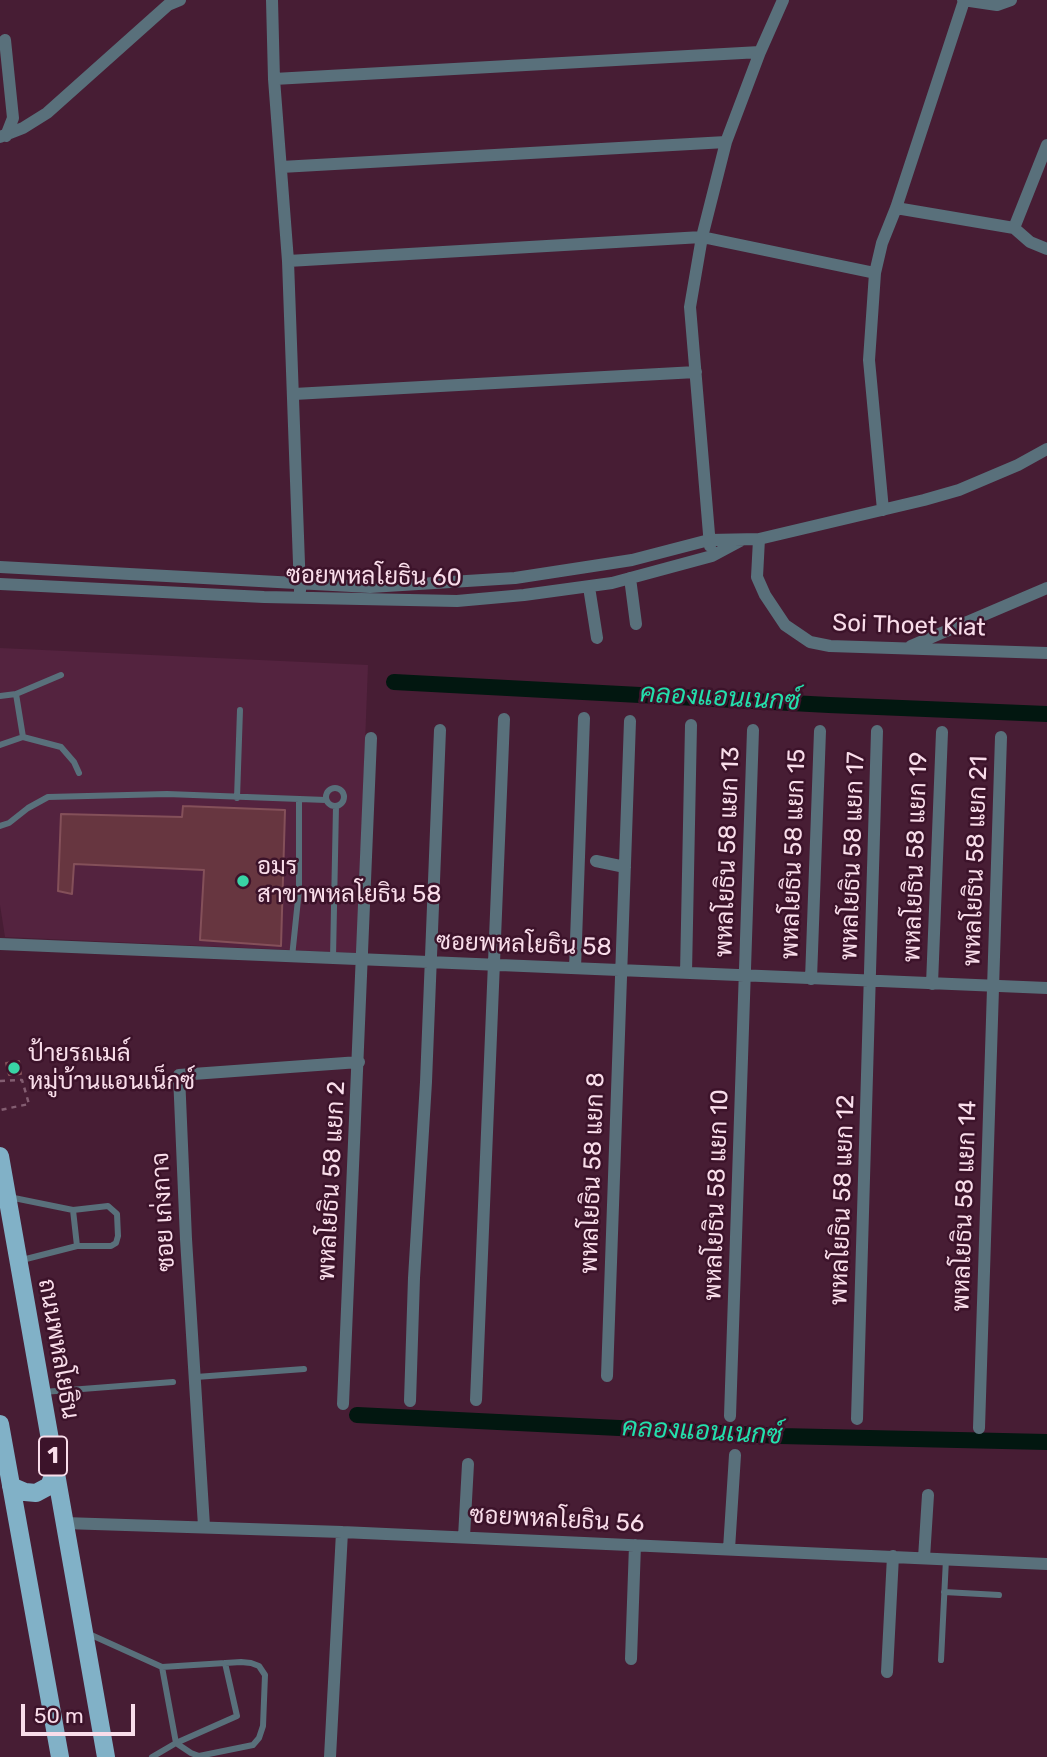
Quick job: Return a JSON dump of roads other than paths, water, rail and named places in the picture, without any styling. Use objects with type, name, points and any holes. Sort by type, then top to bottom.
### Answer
[{"type":"main road","name":"ถนนพหลโยธิน","points":[[0,1156],[106,1757]]},
{"type":"main road","name":"1","points":[[1,1431],[5,1486],[60,1757]]},
{"type":"main road","points":[[5,1486],[25,1492],[43,1490],[49,1486],[55,1471]]},
{"type":"street","points":[[3,136],[47,113],[168,5],[180,0]]},
{"type":"street","points":[[272,0],[274,79],[288,261],[300,598]]},
{"type":"street","points":[[712,556],[691,307],[702,237],[726,142],[783,0]]},
{"type":"street","points":[[883,510],[869,360],[875,273],[882,243],[964,0],[997,5],[1011,0]]},
{"type":"street","points":[[3,136],[13,117],[5,40]]},
{"type":"street","points":[[274,79],[760,52]]},
{"type":"street","points":[[281,167],[726,142]]},
{"type":"street","points":[[1014,228],[1047,145]]},
{"type":"street","points":[[896,208],[1014,228],[1030,242],[1047,249]]},
{"type":"street","points":[[288,261],[702,237],[875,273]]},
{"type":"street","points":[[294,394],[696,372]]},
{"type":"street","name":"ซอยพหลโยธิน 60","points":[[0,568],[370,587],[515,578],[632,560],[709,540],[740,541],[759,538],[883,510],[959,490],[1018,466],[1047,449]]},
{"type":"street","name":"Soi Thoet Kiat","points":[[759,538],[757,577],[785,625],[810,642],[830,646],[1047,653]]},
{"type":"street","name":"ซอยพหลโยธิน 60","points":[[0,584],[264,597],[457,601],[589,587],[712,556],[740,541]]},
{"type":"street","points":[[630,578],[636,624]]},
{"type":"street","points":[[264,582],[264,597]]},
{"type":"street","points":[[589,587],[597,638]]},
{"type":"street","points":[[907,648],[1047,588]]},
{"type":"street","points":[[575,968],[584,718]]},
{"type":"street","points":[[476,1400],[504,719]]},
{"type":"street","name":"พหลโยธิน 58 แยก 8","points":[[607,1376],[630,721]]},
{"type":"street","points":[[685,973],[691,725]]},
{"type":"street","points":[[410,1401],[440,730]]},
{"type":"street","name":"พหลโยธิน 58 แยก 13","points":[[746,976],[753,730]]},
{"type":"street","name":"พหลโยธิน 58 แยก 15","points":[[811,979],[820,731]]},
{"type":"street","name":"พหลโยธิน 58 แยก 17","points":[[870,981],[877,731]]},
{"type":"street","name":"พหลโยธิน 58 แยก 19","points":[[932,984],[942,732]]},
{"type":"street","name":"พหลโยธิน 58 แยก 21","points":[[993,986],[1001,737]]},
{"type":"street","name":"พหลโยธิน 58 แยก 2","points":[[343,1404],[371,738]]},
{"type":"street","points":[[596,861],[625,867]]},
{"type":"street","name":"ซอยพหลโยธิน 58","points":[[0,944],[1047,989]]},
{"type":"street","name":"พหลโยธิน 58 แยก 10","points":[[730,1416],[746,976]]},
{"type":"street","name":"พหลโยธิน 58 แยก 12","points":[[857,1419],[870,981]]},
{"type":"street","name":"พหลโยธิน 58 แยก 14","points":[[979,1427],[993,986]]},
{"type":"street","name":"ซอย เก่งกาจ","points":[[204,1526],[186,1240],[179,1075],[359,1062]]},
{"type":"street","points":[[729,1549],[735,1455]]},
{"type":"street","points":[[464,1537],[468,1464]]},
{"type":"street","points":[[924,1558],[928,1495]]},
{"type":"street","name":"ซอยพหลโยธิน 56","points":[[65,1523],[204,1526],[1047,1564]]},
{"type":"street","points":[[330,1757],[342,1532]]},
{"type":"street","points":[[631,1659],[635,1545]]},
{"type":"street","points":[[887,1672],[893,1556]]},
{"type":"lane","points":[[0,696],[16,694],[61,676]]},
{"type":"lane","points":[[16,694],[23,737]]},
{"type":"lane","points":[[237,798],[240,710]]},
{"type":"lane","points":[[0,746],[23,737],[61,747],[74,762],[79,773]]},
{"type":"lane","points":[[330,789],[343,793],[343,802],[336,806],[331,806],[326,800],[330,789]]},
{"type":"lane","points":[[0,826],[48,797],[167,794],[326,800]]},
{"type":"lane","points":[[292,957],[299,890],[299,800]]},
{"type":"lane","points":[[333,958],[336,806]]},
{"type":"lane","points":[[8,1197],[73,1210],[108,1206],[117,1214],[116,1243],[77,1245],[18,1261]]},
{"type":"lane","points":[[73,1210],[77,1245]]},
{"type":"lane","points":[[196,1377],[304,1369]]},
{"type":"lane","points":[[41,1392],[173,1382]]},
{"type":"lane","points":[[941,1660],[946,1559]]},
{"type":"lane","points":[[944,1592],[999,1595]]},
{"type":"lane","points":[[84,1632],[162,1667],[225,1663],[251,1663],[259,1666],[265,1675],[263,1726],[259,1738],[253,1745],[199,1756],[176,1743],[162,1667]]},
{"type":"lane","points":[[152,1757],[176,1743],[237,1716],[225,1663]]},
{"type":"waterway","name":"คลองแอนเนกซ์","points":[[394,682],[1047,714]]},
{"type":"waterway","name":"คลองแอนเนกซ์","points":[[357,1415],[780,1436],[1047,1442]]},
{"type":"place","name":"อมร สาขาพหลโยธิน 58","points":[[243,881]]},
{"type":"place","name":"ป้ายรถเมล์ หมู่บ้านแอนเน็กซ์","points":[[14,1068]]}]
